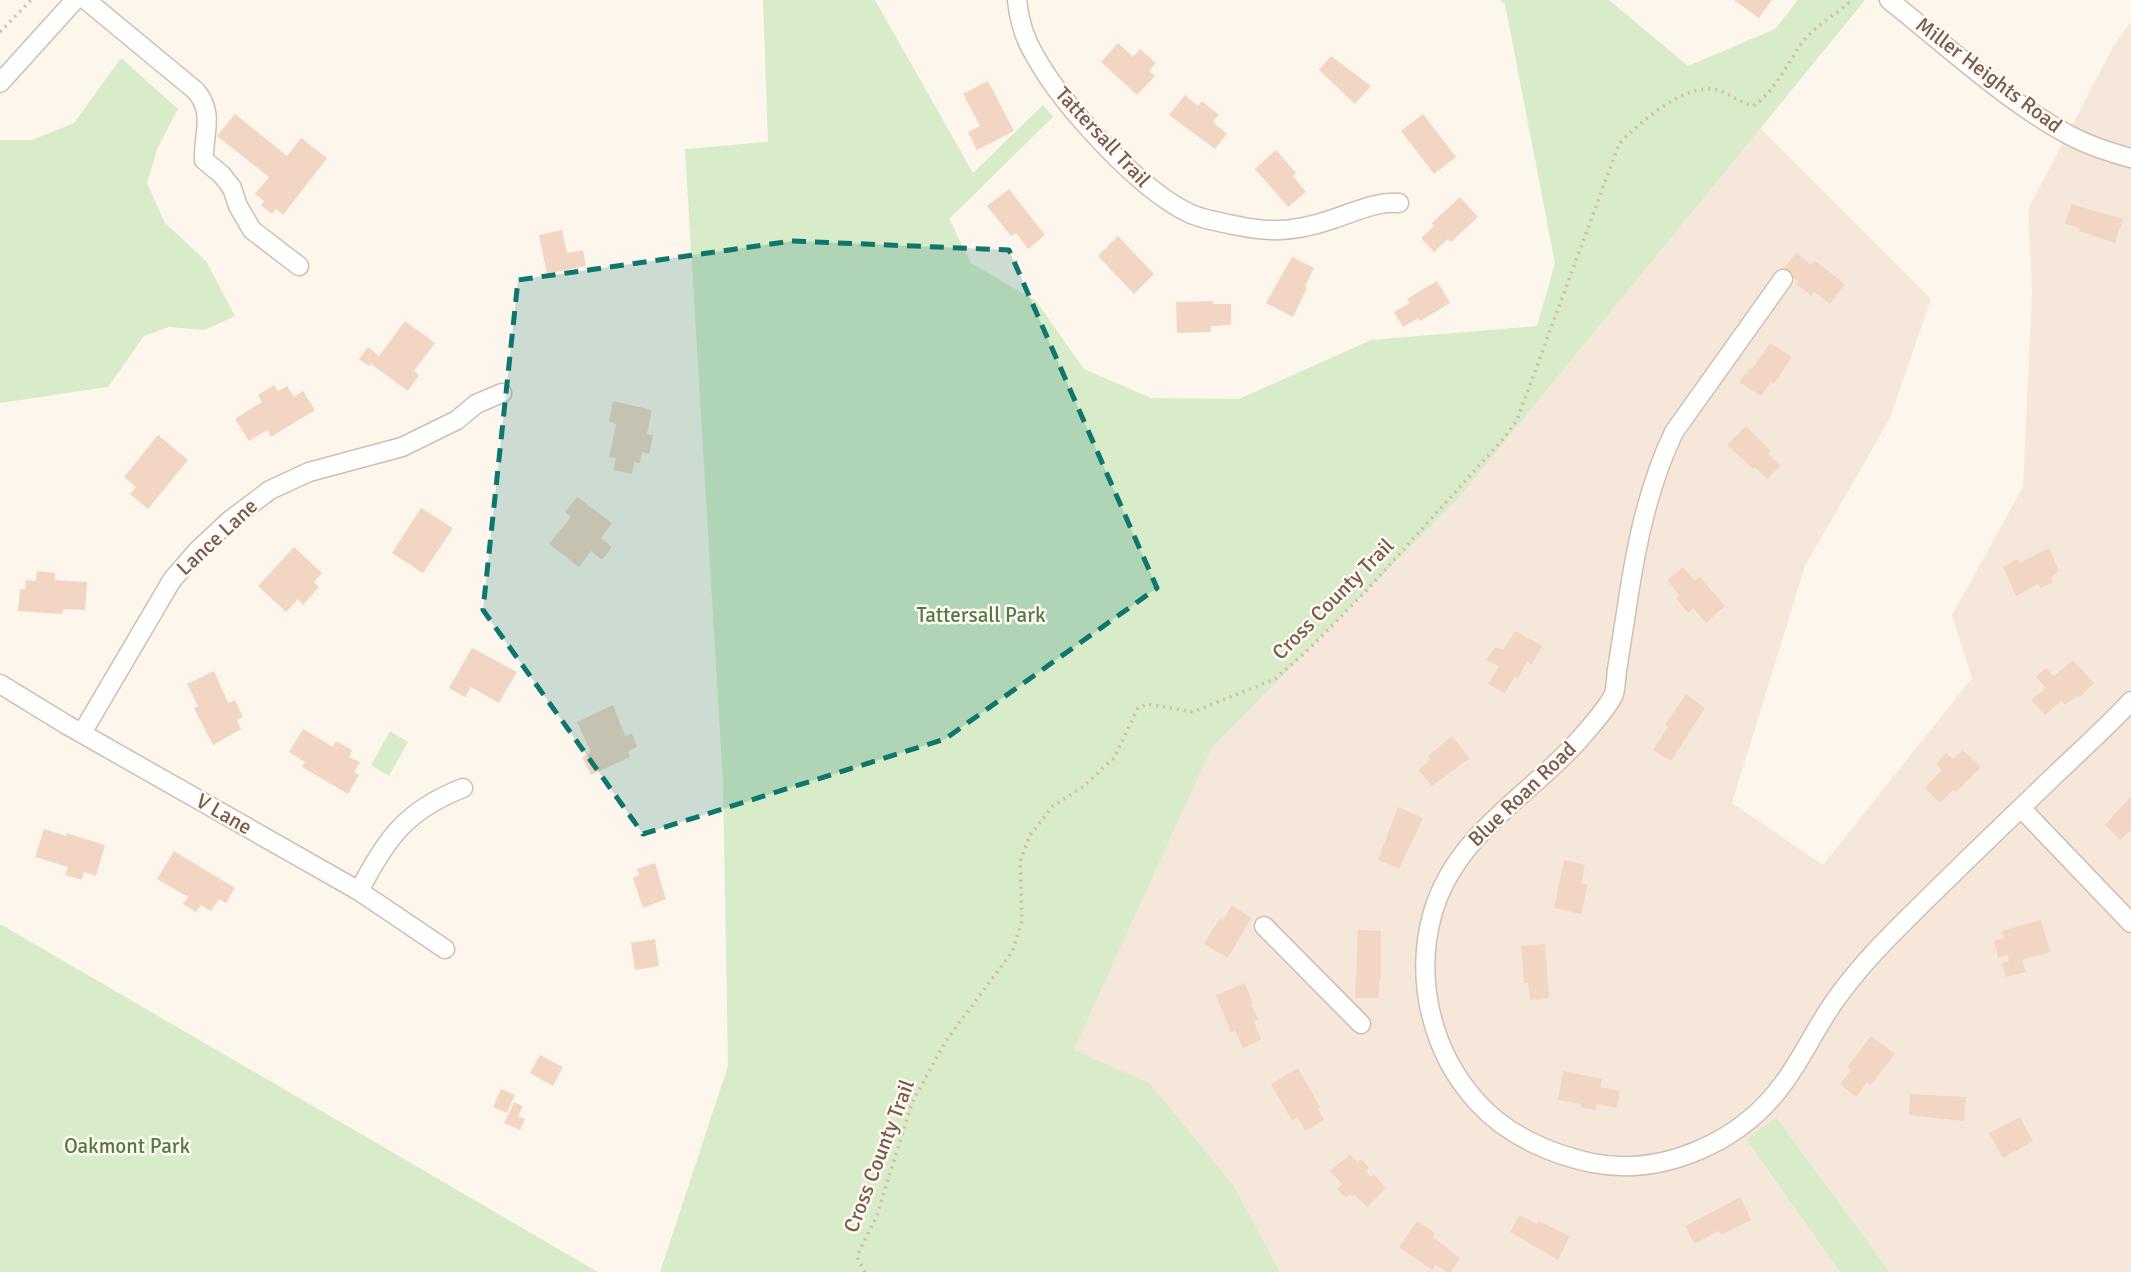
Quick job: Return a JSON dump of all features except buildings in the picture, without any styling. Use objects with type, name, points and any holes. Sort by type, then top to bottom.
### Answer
[{"type":"street","points":[[0,83],[75,0]]},
{"type":"street","points":[[86,0],[196,91],[206,103],[208,122],[204,160],[222,175],[232,188],[238,206],[252,230],[299,266]]},
{"type":"street","name":"Tattersall Trail","points":[[1017,0],[1034,55],[1057,90],[1150,189],[1191,214],[1253,229],[1284,230],[1330,220],[1386,202],[1399,203]]},
{"type":"street","name":"Miller Heights Road","points":[[1889,0],[2048,123],[2077,139],[2131,158]]},
{"type":"street","name":"Blue Roan Road","points":[[1783,279],[1674,432],[1662,457],[1648,499],[1631,578],[1614,695],[1563,758],[1475,836],[1442,886],[1427,934],[1424,968],[1429,1010],[1443,1049],[1461,1083],[1485,1111],[1531,1142],[1581,1160],[1615,1166],[1656,1163],[1683,1157],[1713,1144],[1741,1126],[1776,1093],[1849,983],[1881,945],[2131,701]]},
{"type":"street","name":"Lance Lane","points":[[82,733],[172,580],[198,550],[229,521],[270,490],[309,472],[402,447],[457,419],[476,404],[502,393]]},
{"type":"street","name":"V Lane","points":[[0,684],[359,891],[445,949]]},
{"type":"street","points":[[359,891],[380,850],[410,817],[435,799],[463,788]]},
{"type":"street","points":[[2021,808],[2131,923]]},
{"type":"street","points":[[1264,926],[1361,1024]]},
{"type":"path","points":[[0,32],[31,0]]},
{"type":"path","name":"Cross County Trail","points":[[865,1272],[858,1254],[877,1214],[912,1102],[945,1042],[1012,951],[1022,920],[1020,861],[1030,835],[1053,806],[1084,786],[1114,758],[1138,708],[1147,704],[1194,712],[1275,679],[1307,651],[1403,551],[1517,420],[1619,144],[1639,123],[1679,97],[1704,88],[1721,91],[1739,103],[1754,106],[1766,97],[1802,42],[1852,0]]},
{"type":"highlighted area","points":[[792,241],[1009,250],[1157,588],[945,739],[643,834],[483,610],[518,280]]},
{"type":"shaded area","points":[[2131,21],[2131,1272],[1890,1272],[1776,1117],[1746,1141],[1840,1272],[1280,1272],[1234,1186],[1074,1050],[1212,747],[1458,499],[1760,128],[1931,299],[1890,418],[1805,566],[1732,803],[1823,865],[1972,678],[1952,615],[2023,487],[2032,292],[2028,209],[2113,47]]},
{"type":"green space","name":"Tattersall Park","points":[[763,0],[875,0],[973,173],[1043,105],[1053,117],[949,219],[971,263],[1036,301],[1084,369],[1151,398],[1239,399],[1371,340],[1537,326],[1555,263],[1505,4],[1500,0],[1609,0],[1688,66],[1775,29],[1798,0],[1865,0],[1458,499],[1212,747],[1074,1050],[1149,1083],[1234,1186],[1280,1272],[660,1272],[728,1066],[723,783],[685,149],[768,142]]},
{"type":"green space","points":[[121,58],[178,109],[158,147],[147,183],[165,223],[206,261],[235,316],[205,330],[169,327],[144,336],[108,387],[0,403],[0,140],[32,140],[74,123]]},
{"type":"green space","points":[[390,731],[408,742],[389,776],[371,765]]},
{"type":"green space","name":"Oakmont Park","points":[[0,924],[598,1272],[0,1272]]},
{"type":"green space","points":[[1776,1117],[1890,1272],[1840,1272],[1746,1140]]}]
